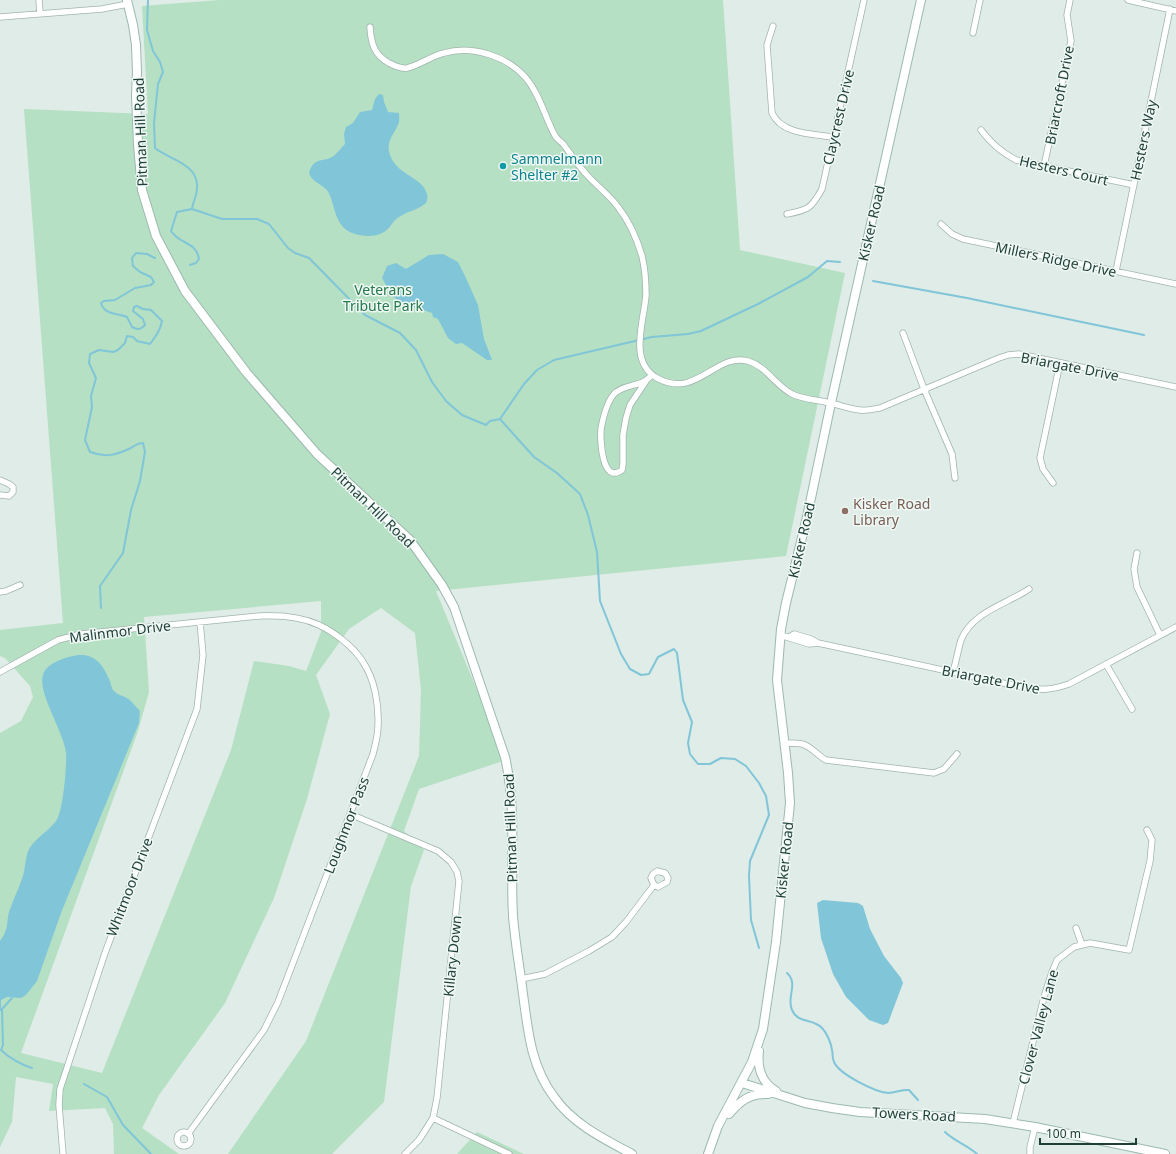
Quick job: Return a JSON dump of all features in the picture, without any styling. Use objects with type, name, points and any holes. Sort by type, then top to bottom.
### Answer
[{"type":"main road","name":"Kisker Road","points":[[742,1083],[752,1062],[763,1029],[776,942],[790,803],[785,743],[777,680],[784,636],[786,603],[807,517],[921,0]]},
{"type":"main road","name":"Pitman Hill Road","points":[[127,2],[136,45],[136,96],[142,190],[156,236],[185,291],[246,372],[317,454],[410,540],[442,585],[454,607],[505,757],[510,779],[512,814],[513,918],[531,1048],[542,1076],[554,1098],[574,1119],[606,1140],[632,1154]]},
{"type":"main road","points":[[760,1041],[758,1060],[765,1081],[776,1091],[790,1098]]},
{"type":"main road","points":[[708,1154],[718,1126],[742,1083]]},
{"type":"main road","name":"Towers Road","points":[[742,1083],[805,1103],[825,1107],[860,1112],[959,1116],[985,1119],[1035,1127],[1165,1154]]},
{"type":"main road","points":[[718,1126],[743,1099],[754,1095],[776,1094]]},
{"type":"street","points":[[39,0],[40,13]]},
{"type":"street","name":"Claycrest Drive","points":[[787,214],[803,211],[814,204],[822,190],[864,0]]},
{"type":"street","points":[[973,33],[980,0]]},
{"type":"street","name":"Briarcroft Drive","points":[[1044,166],[1071,41],[1067,14],[1070,0]]},
{"type":"street","points":[[1128,0],[1173,10]]},
{"type":"street","points":[[0,17],[102,9],[127,2]]},
{"type":"street","name":"Hesters Way","points":[[1116,271],[1173,10]]},
{"type":"street","points":[[773,26],[767,45],[772,113],[775,119],[789,129],[834,137]]},
{"type":"street","points":[[370,27],[373,45],[377,54],[384,60],[399,68],[407,68],[445,52],[468,50],[484,53],[498,58],[519,71],[534,89],[555,136],[588,177],[618,207],[637,240],[646,279],[640,335],[640,357],[642,363],[652,375],[646,380],[630,405],[623,435],[622,470],[619,473],[614,474],[606,467],[602,455],[601,429],[604,415],[614,394],[619,390],[646,380]]},
{"type":"street","name":"Hesters Court","points":[[981,130],[993,145],[1016,160],[1134,186]]},
{"type":"street","name":"Millers Ridge Drive","points":[[941,224],[952,234],[963,239],[1176,284]]},
{"type":"street","points":[[903,333],[924,389],[952,454],[955,478]]},
{"type":"street","name":"Briargate Drive","points":[[652,375],[665,382],[678,385],[690,382],[729,362],[739,360],[748,361],[759,366],[780,386],[792,394],[860,410],[880,408],[1008,355],[1019,354],[1176,387]]},
{"type":"street","points":[[1053,483],[1043,469],[1040,458],[1060,363]]},
{"type":"street","points":[[0,480],[10,484],[13,487],[13,492],[9,496],[0,495]]},
{"type":"street","points":[[1137,553],[1134,569],[1137,588],[1160,635]]},
{"type":"street","points":[[0,592],[20,585]]},
{"type":"street","points":[[953,672],[962,639],[973,621],[1029,589]]},
{"type":"street","name":"Loughmor Pass","points":[[188,1134],[264,1030],[278,1002],[373,754],[378,726],[375,691],[363,661],[346,643],[318,624],[293,617],[276,615],[200,622]]},
{"type":"street","name":"Malinmor Drive","points":[[0,672],[58,640],[81,634],[200,622]]},
{"type":"street","name":"Whitmoor Drive","points":[[63,1154],[59,1105],[60,1089],[105,953],[197,709],[203,655],[200,622]]},
{"type":"street","name":"Briargate Drive","points":[[784,636],[794,634],[811,638],[818,643],[1026,688],[1044,690],[1069,684],[1176,627]]},
{"type":"street","points":[[1106,664],[1132,709]]},
{"type":"street","points":[[785,743],[803,744],[826,760],[934,773],[944,769],[957,754]]},
{"type":"street","name":"Killary Down","points":[[350,814],[438,851],[450,862],[457,872],[459,881],[438,1090],[433,1118],[418,1140],[405,1154]]},
{"type":"street","name":"Clover Valley Lane","points":[[1013,1123],[1044,997],[1057,960],[1074,947],[1090,943],[1129,950],[1150,861],[1152,840],[1147,830]]},
{"type":"street","points":[[521,979],[545,974],[612,937],[626,922],[654,885]]},
{"type":"street","points":[[1076,928],[1082,945]]},
{"type":"street","points":[[433,1118],[509,1154]]},
{"type":"street","points":[[1030,1154],[1030,1147],[1035,1127]]},
{"type":"green space","name":"Veterans Tribute Park","points":[[219,0],[723,0],[740,250],[845,273],[786,556],[436,591],[506,760],[419,789],[404,831],[424,850],[411,886],[384,1102],[332,1154],[228,1154],[306,1041],[419,756],[421,690],[415,633],[381,608],[349,629],[316,675],[330,714],[307,799],[274,898],[225,1003],[159,1095],[142,1128],[179,1154],[114,1154],[113,1124],[105,1108],[49,1111],[53,1084],[16,1077],[12,1122],[0,1147],[0,733],[21,721],[33,697],[30,686],[5,658],[0,656],[0,630],[63,623],[24,109],[148,114],[142,6]],"holes":[[[321,601],[321,632],[306,671],[289,666],[254,661],[231,750],[102,1073],[21,1053],[138,731],[149,692],[144,617]]]},
{"type":"green space","points":[[477,1132],[524,1154],[457,1154]]},
{"type":"water","points":[[379,94],[383,95],[388,112],[399,113],[399,124],[391,137],[389,144],[389,151],[392,159],[396,166],[420,183],[424,188],[427,198],[426,203],[397,218],[384,232],[375,235],[363,236],[348,231],[340,224],[329,193],[310,176],[309,173],[314,163],[332,157],[345,144],[344,134],[346,127],[353,123],[360,112],[372,110],[375,99]]},
{"type":"water","points":[[443,254],[458,262],[465,276],[478,305],[484,339],[492,360],[487,360],[462,343],[456,344],[448,338],[438,319],[433,317],[432,313],[406,305],[397,300],[392,295],[382,278],[387,266],[396,263],[406,269],[429,255]]},
{"type":"water","points":[[78,655],[90,656],[102,665],[114,691],[129,699],[140,711],[139,723],[61,913],[37,981],[26,995],[21,998],[7,997],[1,1000],[0,1011],[0,941],[6,930],[9,912],[23,876],[29,850],[35,841],[56,821],[61,809],[64,788],[66,753],[61,734],[47,702],[42,682],[43,675],[48,667],[57,661]]},
{"type":"water","points":[[823,900],[858,903],[863,906],[870,929],[884,956],[901,978],[903,983],[888,1023],[883,1025],[869,1020],[846,997],[833,974],[821,938],[817,903]]},
{"type":"waterway","points":[[148,0],[147,30],[153,51],[160,62],[163,72],[158,84],[154,123],[155,148],[189,168],[193,173],[197,188],[192,209]]},
{"type":"waterway","points":[[190,265],[196,263],[199,259],[195,249],[179,239],[171,231],[177,212],[192,209],[222,219],[257,219],[269,224],[288,248],[295,253],[309,258],[365,315],[400,333],[416,350],[432,382],[446,401],[462,415],[486,425],[490,421],[500,419],[524,384],[537,370],[554,360],[652,337],[688,334],[701,331],[758,304],[808,277],[827,261],[840,262]]},
{"type":"waterway","points":[[101,608],[100,586],[123,553],[131,510],[140,481],[145,452],[143,443],[111,455],[101,455],[90,452],[85,440],[92,407],[91,396],[96,378],[89,363],[90,354],[99,350],[113,352],[118,350],[125,343],[127,336],[133,337],[137,341],[150,344],[156,336],[162,321],[151,310],[143,309],[137,306],[134,307],[133,311],[143,319],[145,325],[140,329],[137,329],[132,327],[127,317],[108,312],[101,303],[104,301],[115,300],[135,288],[151,285],[154,282],[151,277],[140,272],[133,266],[132,258],[136,253],[147,254],[155,258]]},
{"type":"waterway","points":[[873,281],[967,298],[1144,335]]},
{"type":"waterway","points":[[500,419],[534,457],[557,473],[580,494],[588,515],[597,552],[600,601],[621,654],[630,669],[641,675],[649,674],[658,657],[674,649],[677,653],[683,700],[692,722],[688,743],[690,754],[698,764],[710,764],[721,758],[735,759],[746,766],[759,783],[766,796],[769,815],[750,861],[749,876],[751,920],[759,948]]},
{"type":"waterway","points":[[787,973],[792,982],[790,1000],[792,1010],[798,1017],[814,1023],[824,1030],[830,1041],[833,1060],[837,1067],[850,1077],[867,1086],[888,1093],[909,1090],[918,1100]]},
{"type":"waterway","points":[[12,998],[2,1009],[3,1045],[1,1050],[16,1061],[32,1068]]},
{"type":"waterway","points":[[84,1084],[107,1097],[123,1125],[151,1154]]},
{"type":"waterway","points":[[945,1132],[977,1154]]},
{"type":"place","name":"Sammelmann Shelter #2","points":[[503,166]]},
{"type":"place","name":"Kisker Road Library","points":[[845,511]]}]
